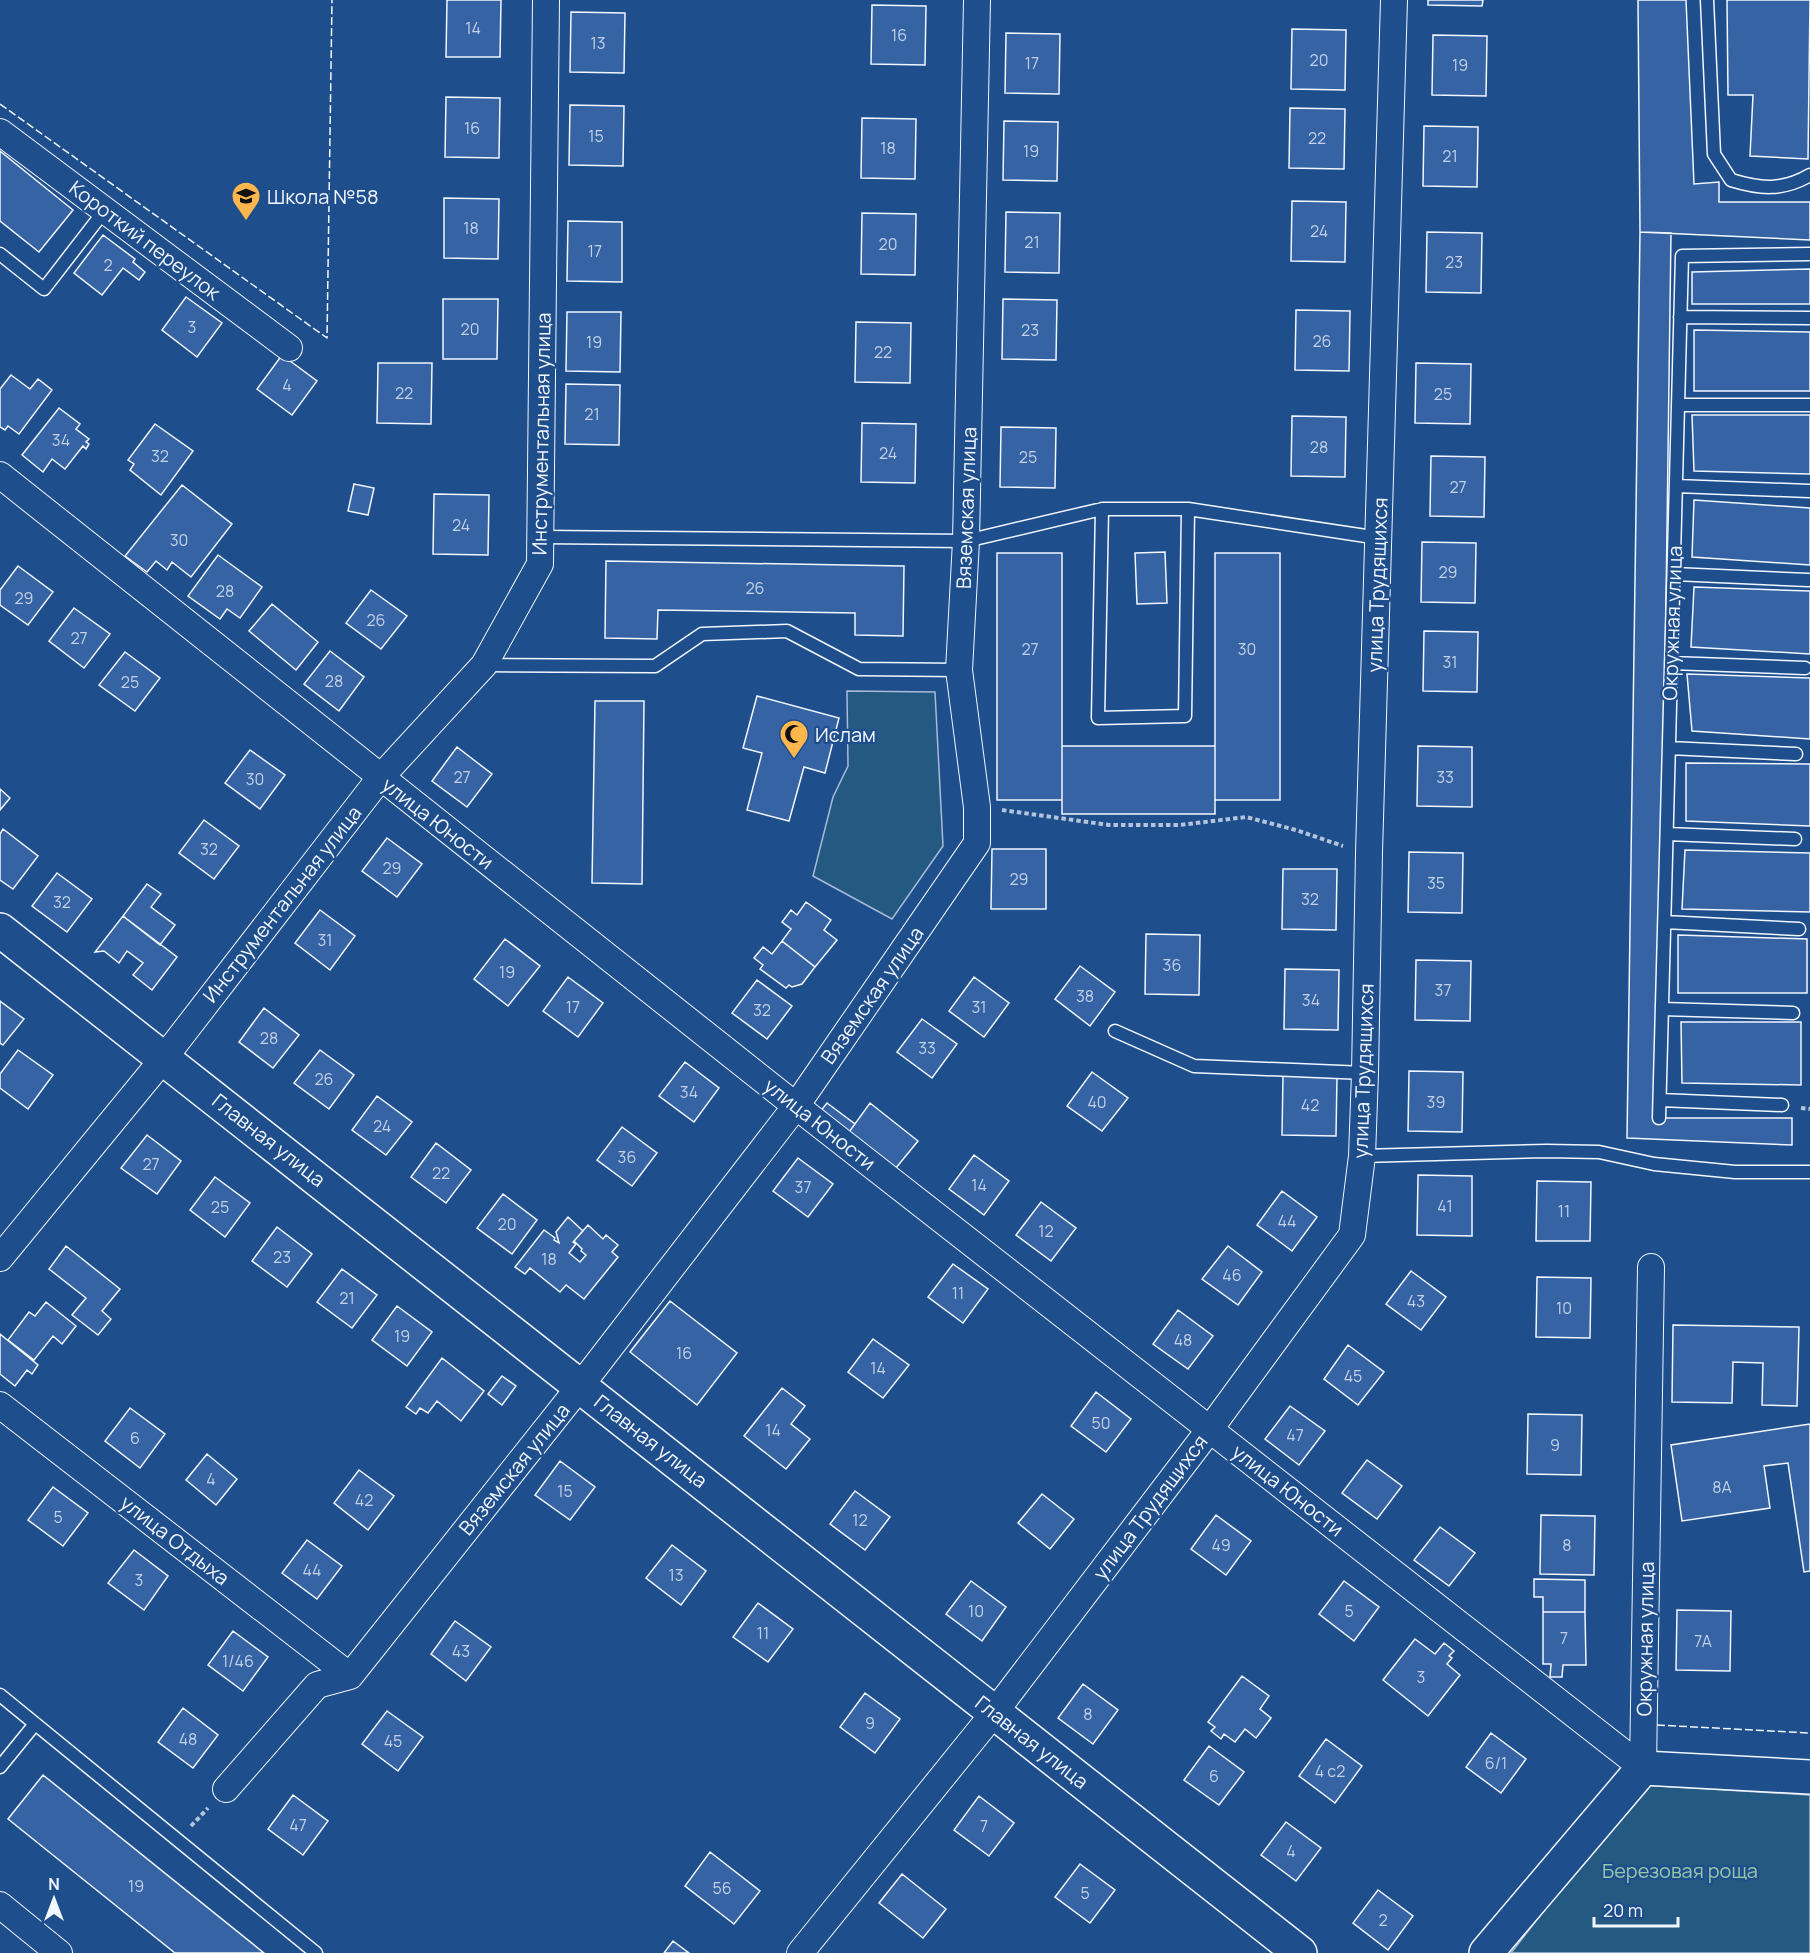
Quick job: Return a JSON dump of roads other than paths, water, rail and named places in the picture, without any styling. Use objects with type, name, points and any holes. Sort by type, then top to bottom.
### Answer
[{"type":"street","name":"Инструментальная улица","points":[[0,1258],[164,1058],[380,778],[484,665],[540,564],[546,0]]},
{"type":"street","name":"Вяземская улица","points":[[350,1676],[580,1385],[796,1106],[977,843],[977,807],[959,670],[966,541],[978,0]]},
{"type":"street","name":"улица Трудящихся","points":[[800,1953],[994,1713],[1210,1429],[1352,1235],[1362,1156],[1365,1073],[1369,853],[1394,0]]},
{"type":"street","name":"Короткий переулок","points":[[0,132],[289,348]]},
{"type":"street","name":"улица Юности","points":[[0,475],[796,1106],[1643,1768]]},
{"type":"street","name":"Главная улица","points":[[0,930],[1300,1953]]},
{"type":"street","name":"Окружная улица","points":[[1643,1768],[1651,1267]]},
{"type":"street","name":"улица Отдыха","points":[[0,1405],[350,1676]]},
{"type":"street","points":[[226,1789],[317,1685],[350,1676]]},
{"type":"street","points":[[1486,1953],[1643,1768],[1810,1778]]},
{"type":"street","points":[[0,1905],[59,1953]]},
{"type":"lane","points":[[1707,0],[1714,154],[1731,180],[1757,188],[1794,184],[1810,175]]},
{"type":"lane","points":[[0,254],[44,289],[105,210]]},
{"type":"lane","name":"Окружная улица","points":[[1659,1118],[1682,256],[1810,254]]},
{"type":"lane","points":[[1680,317],[1810,318]]},
{"type":"lane","points":[[1678,405],[1810,405]]},
{"type":"lane","points":[[1676,486],[1809,491]]},
{"type":"lane","points":[[540,537],[966,541],[1102,509],[1188,509],[1379,538]]},
{"type":"lane","points":[[1102,509],[1098,718],[1185,716],[1188,509]]},
{"type":"lane","points":[[1674,574],[1808,580]]},
{"type":"lane","points":[[484,665],[655,666],[702,634],[787,632],[859,669],[959,670]]},
{"type":"lane","points":[[1671,663],[1805,668]]},
{"type":"lane","points":[[1669,748],[1796,754]]},
{"type":"lane","points":[[1667,834],[1795,839]]},
{"type":"lane","points":[[1665,922],[1799,929]]},
{"type":"lane","points":[[1662,1009],[1793,1013]]},
{"type":"lane","points":[[1115,1031],[1194,1066],[1365,1073]]},
{"type":"lane","points":[[1660,1100],[1782,1105]]},
{"type":"lane","points":[[1362,1156],[1547,1151],[1599,1152],[1666,1166],[1735,1172],[1810,1172]]},
{"type":"lane","points":[[0,1695],[316,1953]]},
{"type":"lane","points":[[0,1767],[35,1724]]},
{"type":"place","name":"Школа №58","points":[[246,222]]},
{"type":"place","name":"Ислам","points":[[794,760]]},
{"type":"park label","name":"Березовая роща","points":[[1680,1870]]}]
